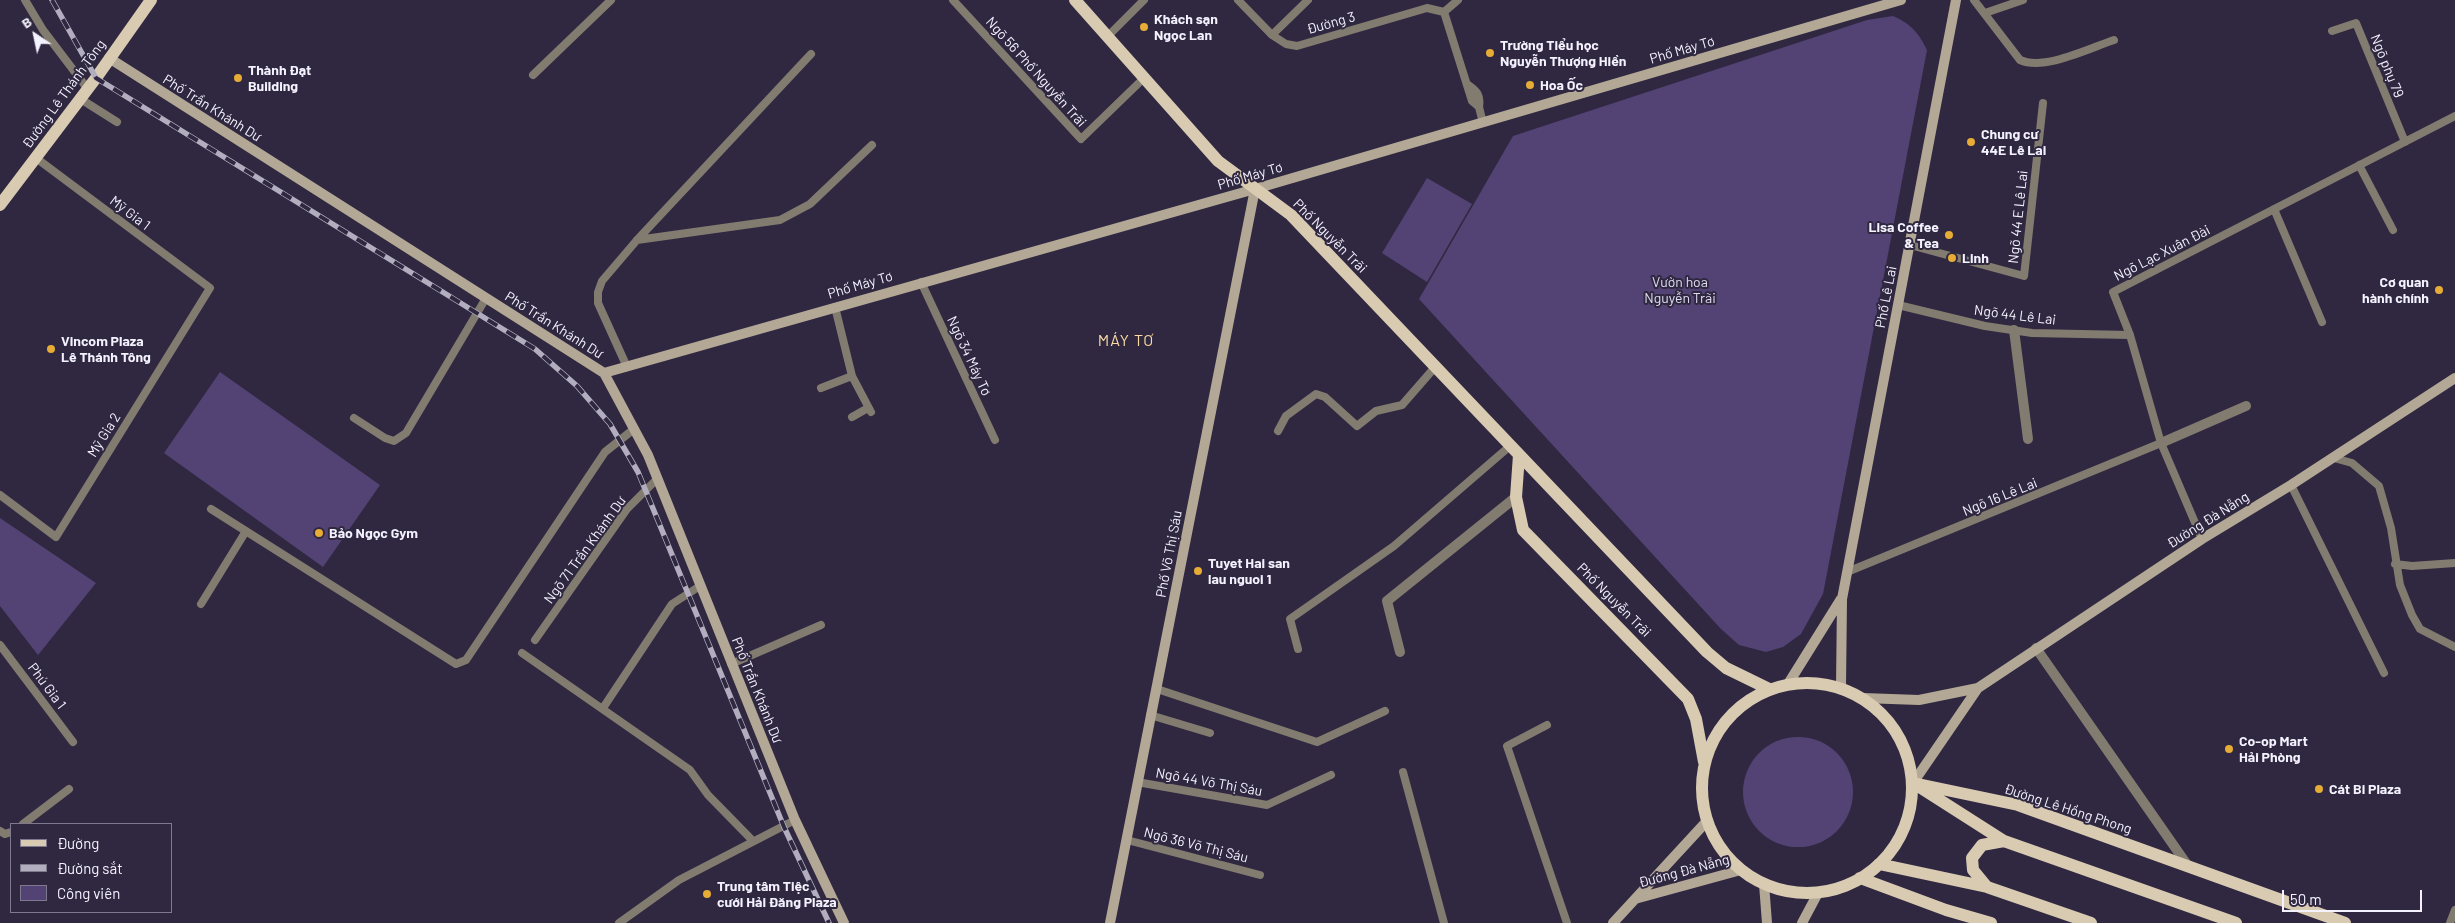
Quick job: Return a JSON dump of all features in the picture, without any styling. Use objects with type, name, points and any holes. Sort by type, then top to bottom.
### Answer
[{"type":"main road","name":"Đường Lê Thánh Tông","points":[[0,205],[151,0]]},
{"type":"main road","name":"Phố Nguyễn Trãi","points":[[1074,0],[1218,162],[1291,215],[1707,652],[1726,668],[1769,689]]},
{"type":"main road","name":"Phố Nguyễn Trãi","points":[[1515,450],[1516,498],[1523,530],[1688,699],[1696,719],[1704,764]]},
{"type":"main road","points":[[1815,682],[1841,688],[1863,698],[1889,720],[1906,749],[1913,783],[1911,806],[1905,827],[1894,847],[1879,864],[1860,878],[1840,888],[1818,892],[1791,892],[1764,884],[1741,870],[1720,848],[1707,822],[1701,793],[1704,764],[1713,740],[1728,718],[1746,701],[1769,689],[1788,684],[1815,682]]},
{"type":"main road","points":[[1913,783],[2004,841],[2236,923]]},
{"type":"main road","name":"Đường Lê Hồng Phong","points":[[1913,783],[2018,805],[2345,923]]},
{"type":"main road","points":[[1987,887],[1973,870],[1972,858],[1982,845],[2004,841]]},
{"type":"main road","points":[[1879,864],[1987,887],[2091,923]]},
{"type":"main road","points":[[1860,878],[1991,923]]},
{"type":"street","name":"Phố Máy Tơ","points":[[604,373],[1255,189],[1901,0]]},
{"type":"street","name":"Phố Lê Lai","points":[[1841,688],[1842,599],[1956,0]]},
{"type":"street","name":"Phố Trần Khánh Dư","points":[[108,58],[604,373],[648,455],[795,820],[844,923]]},
{"type":"street","name":"Phố Võ Thị Sáu","points":[[1110,923],[1255,189]]},
{"type":"street","points":[[2014,330],[2028,439]]},
{"type":"street","name":"Đường Đà Nẵng","points":[[1913,783],[1978,688],[2202,539],[2291,486],[2455,378]]},
{"type":"street","points":[[2162,443],[2246,406]]},
{"type":"street","points":[[1400,652],[1387,601],[1516,498]]},
{"type":"street","name":"Phố Lê Lai","points":[[1788,684],[1842,599]]},
{"type":"street","points":[[2036,648],[2188,866]]},
{"type":"street","name":"Đường Đà Nẵng","points":[[1863,698],[1920,700],[1978,688]]},
{"type":"street","name":"Đường Đà Nẵng","points":[[1613,923],[1707,822]]},
{"type":"street","name":"Đường Đà Nẵng","points":[[1634,899],[1741,870]]},
{"type":"street","points":[[1764,884],[1767,923]]},
{"type":"street","points":[[1802,923],[1818,892]]},
{"type":"lane","points":[[25,0],[83,93],[117,122]]},
{"type":"lane","points":[[533,74],[610,0]]},
{"type":"lane","name":"Ngõ 56 Phố Nguyễn Trãi","points":[[953,0],[1081,140],[1144,78]]},
{"type":"lane","points":[[1107,37],[1144,0]]},
{"type":"lane","points":[[1238,0],[1272,35],[1308,0]]},
{"type":"lane","points":[[1458,0],[1444,12],[1472,101],[1479,107],[1483,123]]},
{"type":"lane","points":[[1974,0],[2020,60],[2028,63],[2038,64],[2114,40]]},
{"type":"lane","points":[[1985,13],[2022,0]]},
{"type":"lane","name":"Đường 3","points":[[1272,35],[1286,44],[1298,46],[1427,8],[1444,12]]},
{"type":"lane","name":"Ngõ phụ 79","points":[[2332,31],[2356,23],[2405,142]]},
{"type":"lane","points":[[627,366],[598,303],[598,292],[602,281],[637,240],[811,54]]},
{"type":"lane","name":"Ngõ 44 E Lê Lai","points":[[1910,245],[2024,276],[2043,103]]},
{"type":"lane","name":"Ngõ Lạc Xuân Đài","points":[[2202,539],[2162,443],[2130,335],[2113,292],[2455,116]]},
{"type":"lane","points":[[637,240],[780,220],[810,204],[872,145]]},
{"type":"lane","name":"Mỹ Gia 1","points":[[36,158],[210,288]]},
{"type":"lane","points":[[2359,165],[2393,230]]},
{"type":"lane","points":[[2274,209],[2322,322]]},
{"type":"lane","name":"Ngõ 34 Máy Tơ","points":[[921,282],[995,440]]},
{"type":"lane","name":"Mỹ Gia 2","points":[[0,495],[56,536],[210,288]]},
{"type":"lane","points":[[354,418],[385,438],[394,441],[406,433],[486,298]]},
{"type":"lane","name":"Ngõ 44 Lê Lai","points":[[1898,305],[1985,326],[2032,333],[2130,335]]},
{"type":"lane","points":[[835,307],[852,376],[870,410],[852,418]]},
{"type":"lane","points":[[1278,431],[1286,416],[1316,394],[1325,397],[1357,426],[1376,412],[1402,405],[1436,366]]},
{"type":"lane","points":[[821,388],[852,376]]},
{"type":"lane","points":[[211,509],[456,664],[466,660],[605,452],[634,429]]},
{"type":"lane","name":"Ngõ 16 Lê Lai","points":[[1847,572],[2162,443]]},
{"type":"lane","points":[[1298,649],[1290,619],[1394,546],[1515,450]]},
{"type":"lane","points":[[2334,458],[2352,463],[2380,486],[2391,528],[2395,564],[2400,585],[2412,615],[2420,629],[2455,647]]},
{"type":"lane","name":"Ngõ 71 Trần Khánh Dư","points":[[535,640],[627,509],[658,478]]},
{"type":"lane","points":[[2291,486],[2384,673]]},
{"type":"lane","points":[[201,604],[246,532]]},
{"type":"lane","points":[[2395,564],[2412,566],[2455,563]]},
{"type":"lane","points":[[603,708],[672,604],[700,586]]},
{"type":"lane","points":[[731,664],[821,626]]},
{"type":"lane","name":"Phú Gia 1","points":[[0,645],[73,742]]},
{"type":"lane","points":[[522,653],[690,770],[708,795],[753,841]]},
{"type":"lane","points":[[1157,689],[1317,742],[1385,711]]},
{"type":"lane","points":[[1150,715],[1210,733]]},
{"type":"lane","points":[[1547,725],[1507,746],[1567,923]]},
{"type":"lane","points":[[1403,772],[1444,923]]},
{"type":"lane","name":"Ngõ 44 Võ Thị Sáu","points":[[1138,782],[1267,805],[1331,775]]},
{"type":"lane","points":[[24,823],[69,789]]},
{"type":"lane","points":[[620,923],[679,880],[795,820]]},
{"type":"lane","name":"Ngõ 36 Võ Thị Sáu","points":[[1126,840],[1260,874]]},
{"type":"lane","points":[[2450,923],[2455,910]]},
{"type":"green space","name":"Vườn hoa Nguyễn Trãi","points":[[1893,16],[1905,22],[1914,30],[1927,50],[1823,594],[1801,634],[1783,647],[1766,652],[1739,645],[1721,629],[1419,299],[1513,136],[1867,20]]},
{"type":"green space","points":[[1427,178],[1472,204],[1427,282],[1382,253]]},
{"type":"green space","points":[[220,372],[380,485],[323,567],[164,453]]},
{"type":"green space","points":[[0,518],[96,583],[38,655],[0,606]]},
{"type":"green space","points":[[1798,737],[1819,741],[1837,753],[1849,771],[1853,792],[1849,813],[1837,831],[1819,843],[1798,847],[1777,843],[1759,831],[1747,813],[1743,792],[1747,771],[1759,753],[1777,741]]},
{"type":"railway","points":[[52,0],[96,78],[535,349],[577,386],[610,424],[638,472],[784,827],[829,923]]},
{"type":"place","name":"Khách sạn Ngọc Lan","points":[[1144,27]]},
{"type":"place","name":"Trường Tiểu học Nguyễn Thượng Hiền","points":[[1490,53]]},
{"type":"place","name":"Thành Đạt Building","points":[[238,78]]},
{"type":"place","name":"Hoa Ốc","points":[[1530,85]]},
{"type":"place","name":"Chung cư 44E Lê Lai","points":[[1971,142]]},
{"type":"place","name":"Lisa Coffee & Tea","points":[[1949,235]]},
{"type":"place","name":"Linh","points":[[1952,258]]},
{"type":"place","name":"Cơ quan hành chính","points":[[2439,290]]},
{"type":"place","name":"Vincom Plaza Lê Thánh Tông","points":[[51,349]]},
{"type":"place","name":"Bảo Ngọc Gym","points":[[319,533]]},
{"type":"place","name":"Tuyet Hai san lau nguoi 1","points":[[1198,571]]},
{"type":"place","name":"Co-op Mart Hải Phòng","points":[[2229,749]]},
{"type":"place","name":"Cát Bi Plaza","points":[[2319,789]]},
{"type":"place","name":"Trung tâm Tiệc cưới Hải Đăng Plaza","points":[[707,894]]},
{"type":"district","name":"MÁY TƠ","points":[[1126,341]]}]
